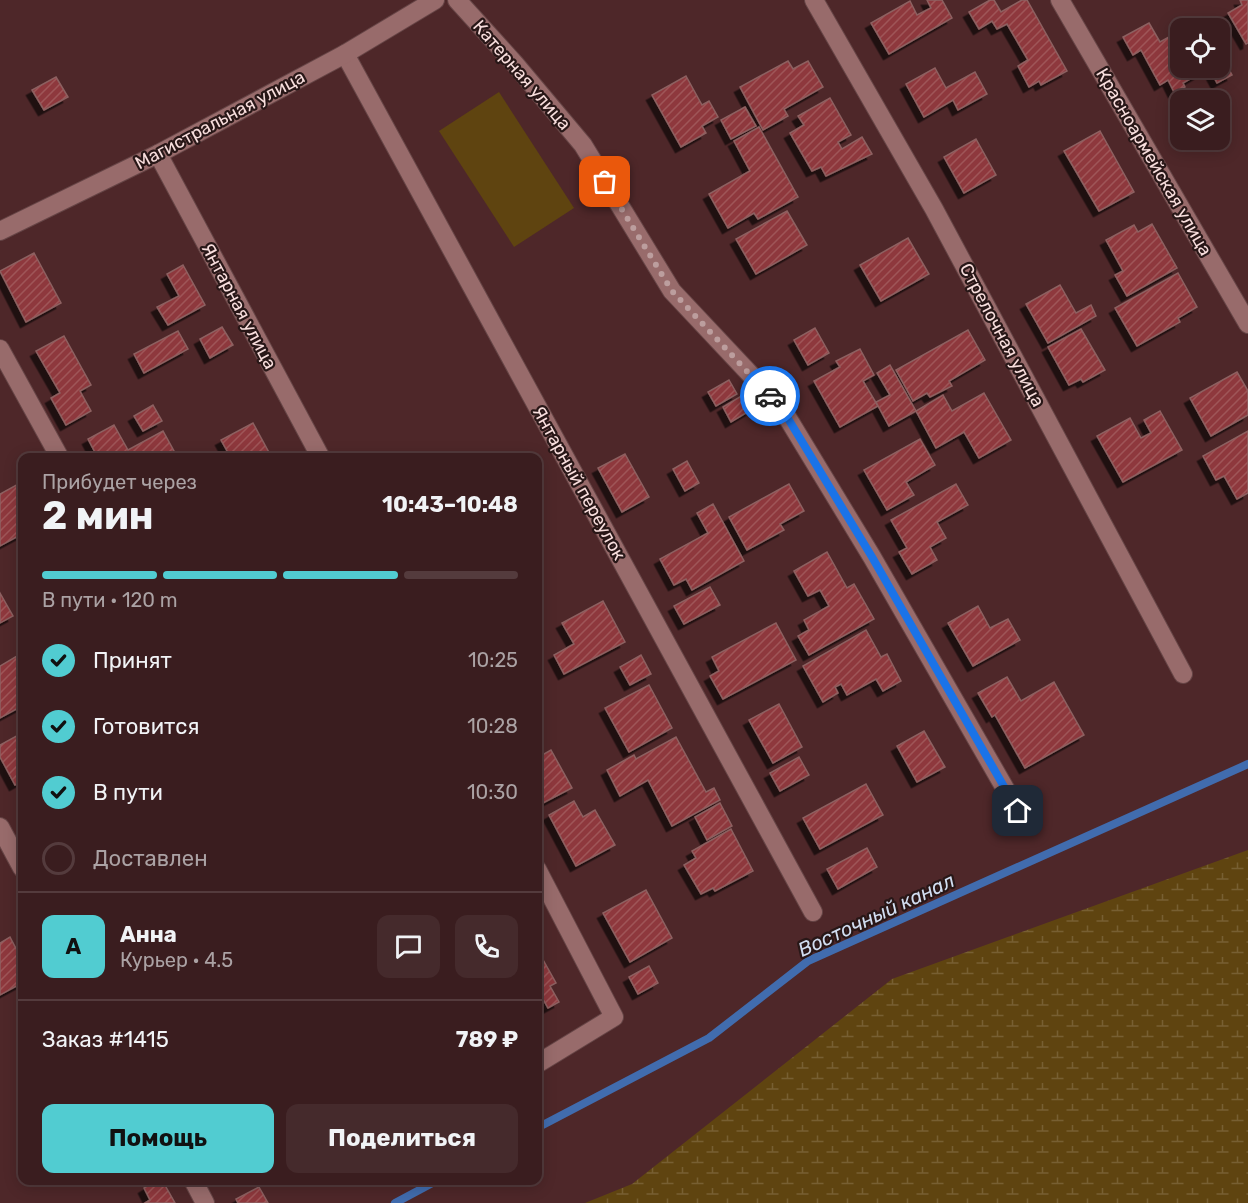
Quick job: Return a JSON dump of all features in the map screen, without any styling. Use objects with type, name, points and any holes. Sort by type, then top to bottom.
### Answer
[{"type":"street","name":"Магистральная улица","points":[[0,231],[158,154],[345,54],[435,0]]},
{"type":"street","name":"Катерная улица","points":[[457,0],[515,64],[583,146],[672,291],[781,407],[872,557],[1018,811]]},
{"type":"street","name":"Стрелочная улица","points":[[814,0],[934,209],[1184,674]]},
{"type":"street","name":"Красноармейская улица","points":[[1060,0],[1248,324]]},
{"type":"street","name":"Янтарный переулок","points":[[345,54],[813,912]]},
{"type":"street","name":"Янтарная улица","points":[[158,154],[318,453]]},
{"type":"street","points":[[0,349],[57,453]]},
{"type":"street","points":[[0,826],[18,860]]},
{"type":"street","points":[[542,878],[614,1017],[542,1061]]},
{"type":"street","points":[[196,1185],[206,1203]]},
{"type":"green space","points":[[499,92],[574,208],[514,247],[439,131]]},
{"type":"green space","points":[[1248,850],[1248,1203],[585,1203],[632,1184],[892,979]]},
{"type":"building","points":[[927,0],[942,0],[952,18],[889,54],[871,23],[910,1],[917,15],[931,8]]},
{"type":"building","points":[[994,0],[1001,12],[1022,0],[1027,0],[1067,71],[1041,85],[1039,81],[1029,87],[1018,66],[1028,60],[1007,24],[997,29],[992,21],[979,29],[969,12]]},
{"type":"building","points":[[1240,0],[1248,0],[1248,43],[1246,44],[1228,13],[1242,5]]},
{"type":"building","points":[[1149,23],[1160,42],[1170,36],[1170,78],[1192,78],[1183,83],[1185,87],[1178,90],[1173,90],[1168,80],[1160,85],[1141,50],[1133,55],[1123,37]]},
{"type":"building","points":[[788,61],[793,69],[808,61],[823,87],[784,109],[788,116],[763,130],[740,87]]},
{"type":"building","points":[[935,68],[946,88],[975,72],[987,94],[958,110],[953,100],[924,117],[906,84]]},
{"type":"building","points":[[686,76],[702,105],[709,101],[718,117],[702,126],[706,133],[681,147],[652,95]]},
{"type":"building","points":[[56,77],[68,97],[44,110],[32,90]]},
{"type":"building","points":[[1214,78],[1226,78],[1217,83]]},
{"type":"building","points":[[830,98],[851,135],[838,142],[842,149],[862,137],[872,154],[826,176],[821,167],[812,171],[790,133],[804,125],[798,116]]},
{"type":"building","points":[[745,107],[756,126],[731,139],[721,120]]},
{"type":"building","points":[[759,127],[798,197],[758,219],[754,213],[728,228],[709,194],[750,171],[734,141]]},
{"type":"building","points":[[1100,131],[1134,192],[1099,211],[1064,151]]},
{"type":"building","points":[[976,139],[996,175],[964,193],[944,157]]},
{"type":"building","points":[[787,211],[807,245],[756,274],[736,239]]},
{"type":"building","points":[[1152,224],[1177,268],[1127,296],[1115,275],[1123,271],[1106,240],[1134,225],[1138,232]]},
{"type":"building","points":[[908,238],[929,274],[881,301],[860,265]]},
{"type":"building","points":[[34,253],[61,303],[26,322],[0,271]]},
{"type":"building","points":[[183,265],[205,305],[168,325],[157,307],[179,296],[167,274]]},
{"type":"building","points":[[1178,273],[1197,307],[1178,318],[1180,322],[1137,346],[1115,308]]},
{"type":"building","points":[[1060,285],[1076,313],[1091,305],[1096,316],[1048,343],[1026,304]]},
{"type":"building","points":[[222,327],[233,345],[210,358],[200,339]]},
{"type":"building","points":[[815,328],[829,353],[808,365],[794,340]]},
{"type":"building","points":[[1081,329],[1105,370],[1083,382],[1081,379],[1069,385],[1048,347]]},
{"type":"building","points":[[968,330],[985,360],[949,381],[952,386],[930,397],[927,393],[913,401],[896,370]]},
{"type":"building","points":[[178,331],[188,349],[144,373],[134,354]]},
{"type":"building","points":[[64,336],[91,385],[80,391],[91,411],[66,425],[51,398],[60,393],[36,351]]},
{"type":"building","points":[[860,349],[874,375],[863,381],[878,406],[840,427],[814,381],[840,367],[836,361]]},
{"type":"building","points":[[890,365],[916,411],[889,426],[876,402],[890,395],[877,373]]},
{"type":"building","points":[[1237,372],[1248,391],[1248,415],[1211,436],[1190,398]]},
{"type":"building","points":[[729,380],[737,394],[716,406],[708,392]]},
{"type":"building","points":[[984,393],[1011,440],[979,458],[964,432],[936,448],[916,411],[943,395],[952,411]]},
{"type":"building","points":[[743,395],[751,410],[731,422],[723,407]]},
{"type":"building","points":[[153,405],[162,421],[143,431],[134,416]]},
{"type":"building","points":[[1160,411],[1182,450],[1123,482],[1097,436],[1130,418],[1141,438],[1151,433],[1144,420]]},
{"type":"building","points":[[253,423],[269,453],[228,453],[221,440]]},
{"type":"building","points":[[114,425],[128,450],[163,431],[174,451],[171,453],[95,453],[88,439]]},
{"type":"building","points":[[1248,431],[1248,493],[1237,499],[1224,476],[1216,480],[1203,456]]},
{"type":"building","points":[[920,439],[935,465],[906,482],[914,495],[887,510],[864,470]]},
{"type":"building","points":[[625,454],[649,497],[622,512],[598,468]]},
{"type":"building","points":[[687,461],[699,483],[685,491],[673,469]]},
{"type":"building","points":[[18,484],[18,536],[0,546],[0,494]]},
{"type":"building","points":[[789,484],[804,511],[780,524],[784,530],[747,550],[729,517]]},
{"type":"building","points":[[956,484],[968,505],[937,522],[946,538],[930,547],[937,560],[912,574],[899,552],[907,548],[891,520]]},
{"type":"building","points":[[713,504],[744,561],[692,590],[686,579],[674,585],[660,559],[708,533],[697,513]]},
{"type":"building","points":[[827,552],[847,588],[854,584],[874,619],[809,655],[798,636],[809,630],[804,620],[829,606],[820,590],[808,596],[794,571]]},
{"type":"building","points":[[710,587],[720,605],[684,624],[674,606]]},
{"type":"building","points":[[0,593],[13,616],[0,623]]},
{"type":"building","points":[[603,601],[625,642],[564,674],[554,655],[574,644],[562,623]]},
{"type":"building","points":[[978,606],[990,628],[1008,619],[1020,640],[973,666],[948,623]]},
{"type":"building","points":[[776,623],[796,660],[723,699],[710,676],[719,671],[712,657]]},
{"type":"building","points":[[866,630],[881,657],[887,654],[901,681],[883,691],[876,679],[847,695],[841,684],[835,687],[838,693],[823,702],[803,666]]},
{"type":"building","points":[[18,655],[18,708],[0,718],[0,666]]},
{"type":"building","points":[[641,655],[651,674],[630,685],[620,667]]},
{"type":"building","points":[[1007,677],[1021,701],[1054,682],[1084,735],[1025,768],[995,715],[992,717],[978,693]]},
{"type":"building","points":[[649,685],[672,728],[629,752],[605,708]]},
{"type":"building","points":[[779,704],[802,747],[773,763],[749,720]]},
{"type":"building","points":[[924,731],[945,767],[917,782],[897,746]]},
{"type":"building","points":[[18,735],[18,783],[15,785],[0,757],[0,745]]},
{"type":"building","points":[[676,737],[706,792],[714,788],[720,800],[672,826],[648,780],[620,796],[607,770],[634,755],[636,759]]},
{"type":"building","points":[[551,750],[572,788],[542,803],[542,755]]},
{"type":"building","points":[[799,757],[809,775],[780,791],[770,773]]},
{"type":"building","points":[[866,784],[883,815],[820,849],[803,818]]},
{"type":"building","points":[[574,801],[583,817],[595,810],[615,845],[576,866],[549,815]]},
{"type":"building","points":[[720,803],[732,826],[707,840],[695,817]]},
{"type":"building","points":[[731,829],[753,871],[715,891],[713,888],[701,894],[684,865],[696,858],[692,851]]},
{"type":"building","points":[[867,848],[877,867],[838,889],[827,869]]},
{"type":"building","points":[[646,890],[672,938],[630,962],[603,913]]},
{"type":"building","points":[[10,937],[18,952],[18,985],[0,995],[0,943]]},
{"type":"building","points":[[542,958],[556,983],[550,986],[559,1002],[548,1008],[544,1001],[542,1002]]},
{"type":"building","points":[[649,966],[658,983],[638,994],[629,977]]},
{"type":"building","points":[[149,1185],[165,1185],[175,1203],[145,1203],[150,1200],[144,1188]]},
{"type":"building","points":[[259,1187],[268,1203],[238,1203],[236,1199]]},
{"type":"waterway","name":"Восточный канал","points":[[542,1125],[709,1038],[808,961],[1248,764]]},
{"type":"waterway","name":"Восточный канал","points":[[395,1203],[429,1185]]},
{"type":"way so far","points":[[605,182],[672,291],[770,396]]},
{"type":"route","points":[[770,396],[781,407],[872,557],[1018,811]]}]
